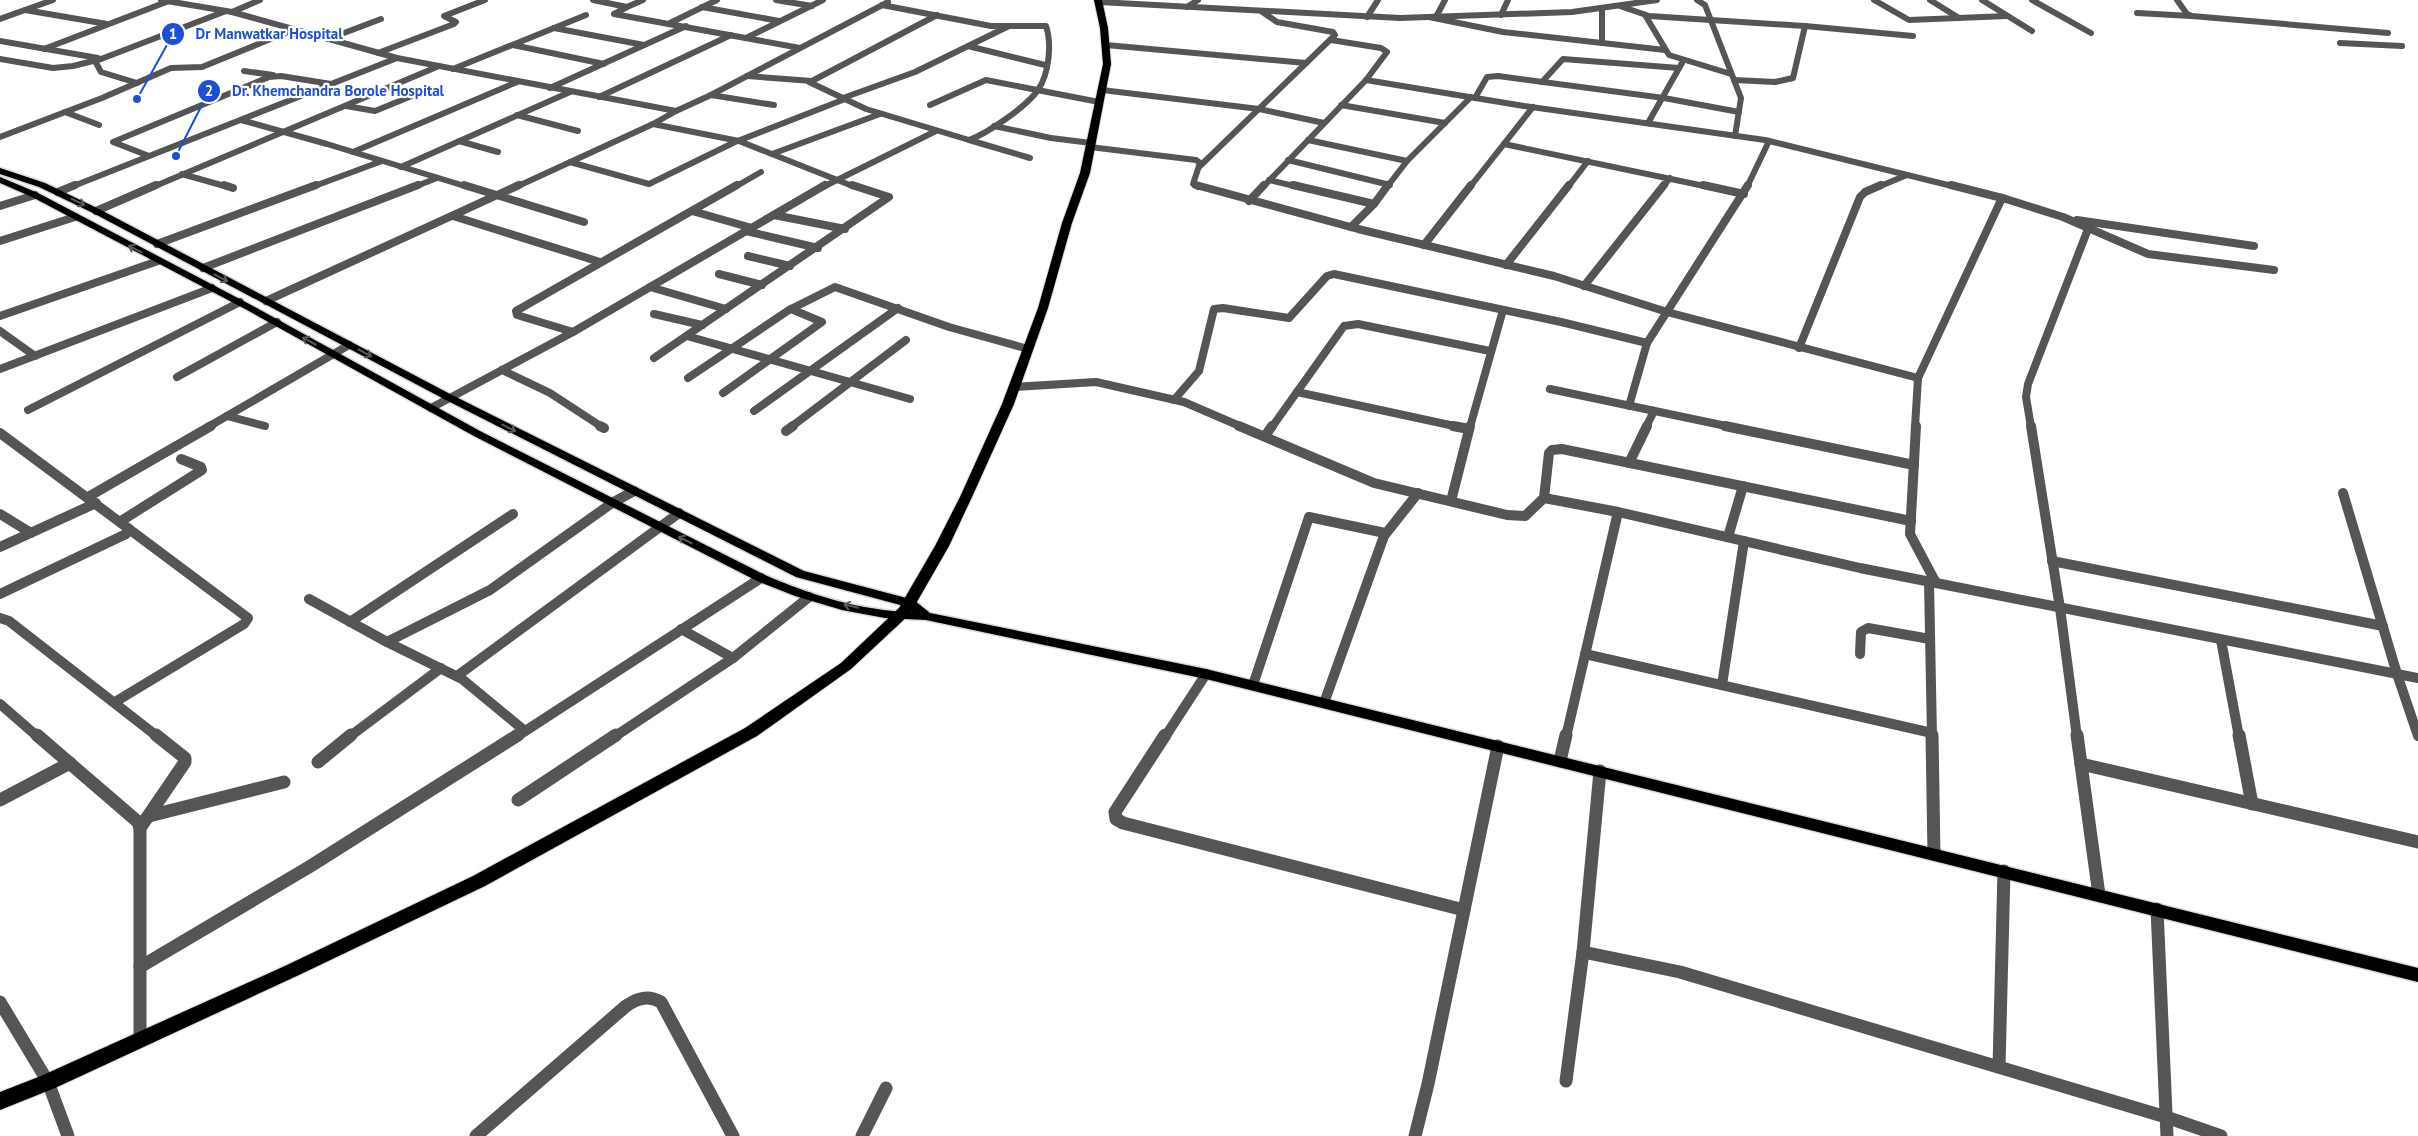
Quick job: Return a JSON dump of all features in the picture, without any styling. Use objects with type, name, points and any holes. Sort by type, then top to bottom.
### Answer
[{"type":"highway","points":[[0,1101],[48,1082],[294,970],[479,881],[751,732],[846,666],[898,617],[909,603],[966,497],[1014,387],[1043,308],[1065,231],[1085,173],[1107,64],[1099,1]]},
{"type":"main road","points":[[0,170],[58,192],[96,211],[451,398],[808,577],[909,603],[926,616]]},
{"type":"main road","points":[[0,180],[36,194],[75,217],[277,322],[431,408],[612,503],[760,578],[809,597],[898,617],[926,616],[1253,685],[2418,975]]},
{"type":"main road","points":[[703,549],[724,536]]},
{"type":"street","points":[[0,19],[53,0]]},
{"type":"street","points":[[160,0],[226,11],[397,58],[550,88],[565,94],[674,112]]},
{"type":"street","points":[[178,3],[185,0]]},
{"type":"street","points":[[226,11],[246,0]]},
{"type":"street","points":[[0,59],[59,68],[98,60],[260,0]]},
{"type":"street","points":[[378,53],[454,24],[456,22],[444,16],[485,0]]},
{"type":"street","points":[[593,0],[627,7]]},
{"type":"street","points":[[643,0],[614,14],[800,48]]},
{"type":"street","points":[[670,23],[717,0]]},
{"type":"street","points":[[776,0],[812,6]]},
{"type":"street","points":[[746,38],[823,0]]},
{"type":"street","points":[[266,301],[654,124],[891,0]]},
{"type":"street","points":[[1187,7],[1198,0]]},
{"type":"street","points":[[1367,17],[1378,0]]},
{"type":"street","points":[[1436,17],[1444,0]]},
{"type":"street","points":[[1501,15],[1508,0]]},
{"type":"street","points":[[1099,1],[1367,17],[1436,17],[1602,9],[1657,0]]},
{"type":"street","points":[[1697,0],[1704,4],[1741,98],[1735,136]]},
{"type":"street","points":[[1874,0],[1909,20],[2007,16]]},
{"type":"street","points":[[1930,0],[1959,18]]},
{"type":"street","points":[[1982,0],[2032,31]]},
{"type":"street","points":[[2032,0],[2091,32]]},
{"type":"street","points":[[2176,0],[2187,14],[2192,16]]},
{"type":"street","points":[[44,49],[169,1]]},
{"type":"street","points":[[882,5],[991,26],[1041,25],[1048,27],[1049,49],[1038,91],[994,126],[974,139],[969,140]]},
{"type":"street","points":[[1620,6],[1645,15],[1805,26],[1913,36]]},
{"type":"street","points":[[702,7],[780,21]]},
{"type":"street","points":[[1602,9],[1602,43]]},
{"type":"street","points":[[24,10],[110,24]]},
{"type":"street","points":[[1261,11],[1277,22],[1334,32],[1335,34],[1200,166],[1193,184],[1195,186],[1350,227],[1506,264],[1667,312],[1918,378]]},
{"type":"street","points":[[2137,13],[2388,33]]},
{"type":"street","points":[[453,69],[586,14]]},
{"type":"street","points":[[809,82],[937,15]]},
{"type":"street","points":[[1645,15],[1669,55],[1731,74]]},
{"type":"street","points":[[1428,17],[1503,32],[1665,50]]},
{"type":"street","points":[[328,39],[381,19]]},
{"type":"street","points":[[570,162],[650,184],[722,148],[915,72],[1010,25]]},
{"type":"street","points":[[550,88],[686,26]]},
{"type":"street","points":[[1734,80],[1775,82],[1793,78],[1805,26]]},
{"type":"street","points":[[553,28],[644,45]]},
{"type":"street","points":[[2326,28],[2349,51]]},
{"type":"street","points":[[0,137],[175,66],[202,67],[295,30]]},
{"type":"street","points":[[598,98],[731,35]]},
{"type":"street","points":[[1249,201],[1366,80],[1386,50],[1331,40]]},
{"type":"street","points":[[0,41],[98,60]]},
{"type":"street","points":[[2340,43],[2402,46]]},
{"type":"street","points":[[512,45],[604,64]]},
{"type":"street","points":[[1106,45],[1306,63]]},
{"type":"street","points":[[968,46],[1045,65]]},
{"type":"street","points":[[58,192],[397,58]]},
{"type":"street","points":[[1542,82],[1563,59],[1679,68]]},
{"type":"street","points":[[98,60],[100,72],[137,82]]},
{"type":"street","points":[[1648,123],[1664,98],[1683,60]]},
{"type":"street","points":[[96,211],[439,66]]},
{"type":"street","points":[[244,71],[332,84]]},
{"type":"street","points":[[149,156],[114,144],[113,142],[269,77],[277,76]]},
{"type":"street","points":[[748,76],[809,82],[880,114],[936,132],[1030,158]]},
{"type":"street","points":[[1350,227],[1374,204],[1407,160],[1473,98],[1489,76],[1664,98],[1739,112]]},
{"type":"street","points":[[930,105],[983,80],[1100,102]]},
{"type":"street","points":[[1366,80],[1532,107],[1769,141],[2002,198],[2063,217],[2148,254],[2274,270]]},
{"type":"street","points":[[352,152],[517,82]]},
{"type":"street","points":[[1102,90],[1259,109],[1324,123]]},
{"type":"street","points":[[345,106],[375,111],[420,93]]},
{"type":"street","points":[[401,167],[565,94]]},
{"type":"street","points":[[711,95],[774,105]]},
{"type":"street","points":[[1341,105],[1445,123]]},
{"type":"street","points":[[1424,245],[1532,107]]},
{"type":"street","points":[[65,112],[99,124]]},
{"type":"street","points":[[772,154],[880,114]]},
{"type":"street","points":[[518,115],[578,131]]},
{"type":"street","points":[[241,120],[285,131],[495,197],[584,222]]},
{"type":"street","points":[[654,124],[737,142],[772,154],[833,181],[888,197],[888,200],[654,358]]},
{"type":"street","points":[[994,126],[1091,145],[1186,158],[1196,160],[1200,163],[1200,166]]},
{"type":"street","points":[[431,408],[573,332],[833,181],[936,132]]},
{"type":"street","points":[[1308,140],[1407,160]]},
{"type":"street","points":[[459,141],[498,152]]},
{"type":"street","points":[[1629,406],[1647,343],[1744,194],[1769,141]]},
{"type":"street","points":[[1504,144],[1744,194]]},
{"type":"street","points":[[1288,160],[1390,185]]},
{"type":"street","points":[[157,244],[382,161]]},
{"type":"street","points":[[1506,264],[1588,161]]},
{"type":"street","points":[[573,332],[517,315],[516,311],[761,172]]},
{"type":"street","points":[[182,174],[233,188]]},
{"type":"street","points":[[1799,348],[1860,197],[1865,192],[1908,175]]},
{"type":"street","points":[[203,268],[436,178]]},
{"type":"street","points":[[1584,286],[1670,178]]},
{"type":"street","points":[[1269,180],[1374,204]]},
{"type":"street","points":[[0,206],[36,194]]},
{"type":"street","points":[[1934,854],[1930,639],[1933,583],[1911,538],[1918,378],[2002,198]]},
{"type":"street","points":[[692,211],[749,230],[818,248]]},
{"type":"street","points":[[774,215],[845,229]]},
{"type":"street","points":[[453,216],[600,262]]},
{"type":"street","points":[[0,241],[75,217]]},
{"type":"street","points":[[2063,217],[2254,246]]},
{"type":"street","points":[[2088,229],[2026,390],[2060,608],[2099,895]]},
{"type":"street","points":[[748,256],[790,266]]},
{"type":"street","points":[[0,316],[158,261]]},
{"type":"street","points":[[719,274],[762,285]]},
{"type":"street","points":[[1174,400],[1199,371],[1214,309],[1223,308],[1289,318],[1330,274],[1339,274],[1561,322],[1647,343]]},
{"type":"street","points":[[650,287],[726,309]]},
{"type":"street","points":[[688,378],[791,309],[835,287],[949,327],[1028,349]]},
{"type":"street","points":[[0,369],[212,288]]},
{"type":"street","points":[[28,410],[240,302]]},
{"type":"street","points":[[754,411],[898,308]]},
{"type":"street","points":[[723,393],[822,322],[819,319],[791,309]]},
{"type":"street","points":[[1451,501],[1490,351],[1503,310]]},
{"type":"street","points":[[654,314],[702,325]]},
{"type":"street","points":[[177,377],[277,322]]},
{"type":"street","points":[[1265,436],[1344,326],[1348,324],[1358,324],[1490,351]]},
{"type":"street","points":[[0,331],[35,356]]},
{"type":"street","points":[[687,336],[910,398]]},
{"type":"street","points":[[786,430],[906,340]]},
{"type":"street","points":[[0,547],[31,533],[92,500],[227,416],[349,345]]},
{"type":"street","points":[[502,370],[550,393],[604,428]]},
{"type":"street","points":[[1014,387],[1096,382],[1184,402],[1374,483],[1506,515],[1525,516],[1544,498],[1549,453],[1552,450],[1562,449],[1911,521]]},
{"type":"street","points":[[1550,389],[1914,465]]},
{"type":"street","points":[[1297,392],[1470,429]]},
{"type":"street","points":[[1630,462],[1654,411]]},
{"type":"street","points":[[227,416],[264,426]]},
{"type":"street","points":[[0,433],[121,521],[129,529],[248,618],[244,624],[115,702]]},
{"type":"street","points":[[121,521],[202,470],[201,467],[181,459]]},
{"type":"street","points":[[1728,537],[1743,486]]},
{"type":"street","points":[[387,642],[490,590],[612,503],[634,491]]},
{"type":"street","points":[[1324,703],[1386,533],[1418,494]]},
{"type":"street","points":[[2343,494],[2397,674],[2418,736]]},
{"type":"street","points":[[1544,498],[1618,512],[1933,583],[2418,678]]},
{"type":"street","points":[[1560,761],[1618,512]]},
{"type":"street","points":[[456,676],[679,513]]},
{"type":"street","points":[[0,514],[31,533]]},
{"type":"street","points":[[350,622],[513,514]]},
{"type":"street","points":[[1253,685],[1307,519],[1316,516],[1386,533]]},
{"type":"street","points":[[0,594],[126,534],[129,529]]},
{"type":"street","points":[[1722,685],[1744,541]]},
{"type":"street","points":[[2052,561],[2383,626]]},
{"type":"street","points":[[140,967],[309,867],[525,731],[760,578]]},
{"type":"street","points":[[518,800],[733,658],[809,597]]},
{"type":"street","points":[[309,599],[387,642],[456,676],[525,731]]},
{"type":"street","points":[[0,618],[9,621],[185,758],[185,762],[140,828]]},
{"type":"street","points":[[1860,654],[1861,632],[1868,628],[1930,639]]},
{"type":"street","points":[[682,629],[733,658]]},
{"type":"street","points":[[2221,640],[2252,804]]},
{"type":"street","points":[[1585,654],[1932,732]]},
{"type":"street","points":[[318,762],[374,717],[441,668]]},
{"type":"street","points":[[1206,674],[1115,812],[1116,818],[1123,823],[1464,910]]},
{"type":"street","points":[[0,704],[135,818],[140,828],[140,1040]]},
{"type":"street","points":[[1415,1136],[1428,1084],[1498,746]]},
{"type":"street","points":[[0,800],[70,763]]},
{"type":"street","points":[[2081,764],[2418,842]]},
{"type":"street","points":[[1566,1081],[1583,952],[1600,771]]},
{"type":"street","points":[[149,816],[284,782]]},
{"type":"street","points":[[1999,1067],[2004,871]]},
{"type":"street","points":[[2157,909],[2168,1136]]},
{"type":"street","points":[[1583,952],[1680,972],[2166,1116],[2221,1136]]},
{"type":"street","points":[[476,1136],[626,1006],[636,999],[647,996],[661,1002],[733,1136]]},
{"type":"street","points":[[0,1002],[48,1082],[68,1136]]},
{"type":"street","points":[[862,1136],[886,1088]]},
{"type":"place","name":"Dr Manwatkar Hospital","points":[[137,99]]},
{"type":"place","name":"Dr. Khemchandra Borole Hospital","points":[[176,156]]}]
